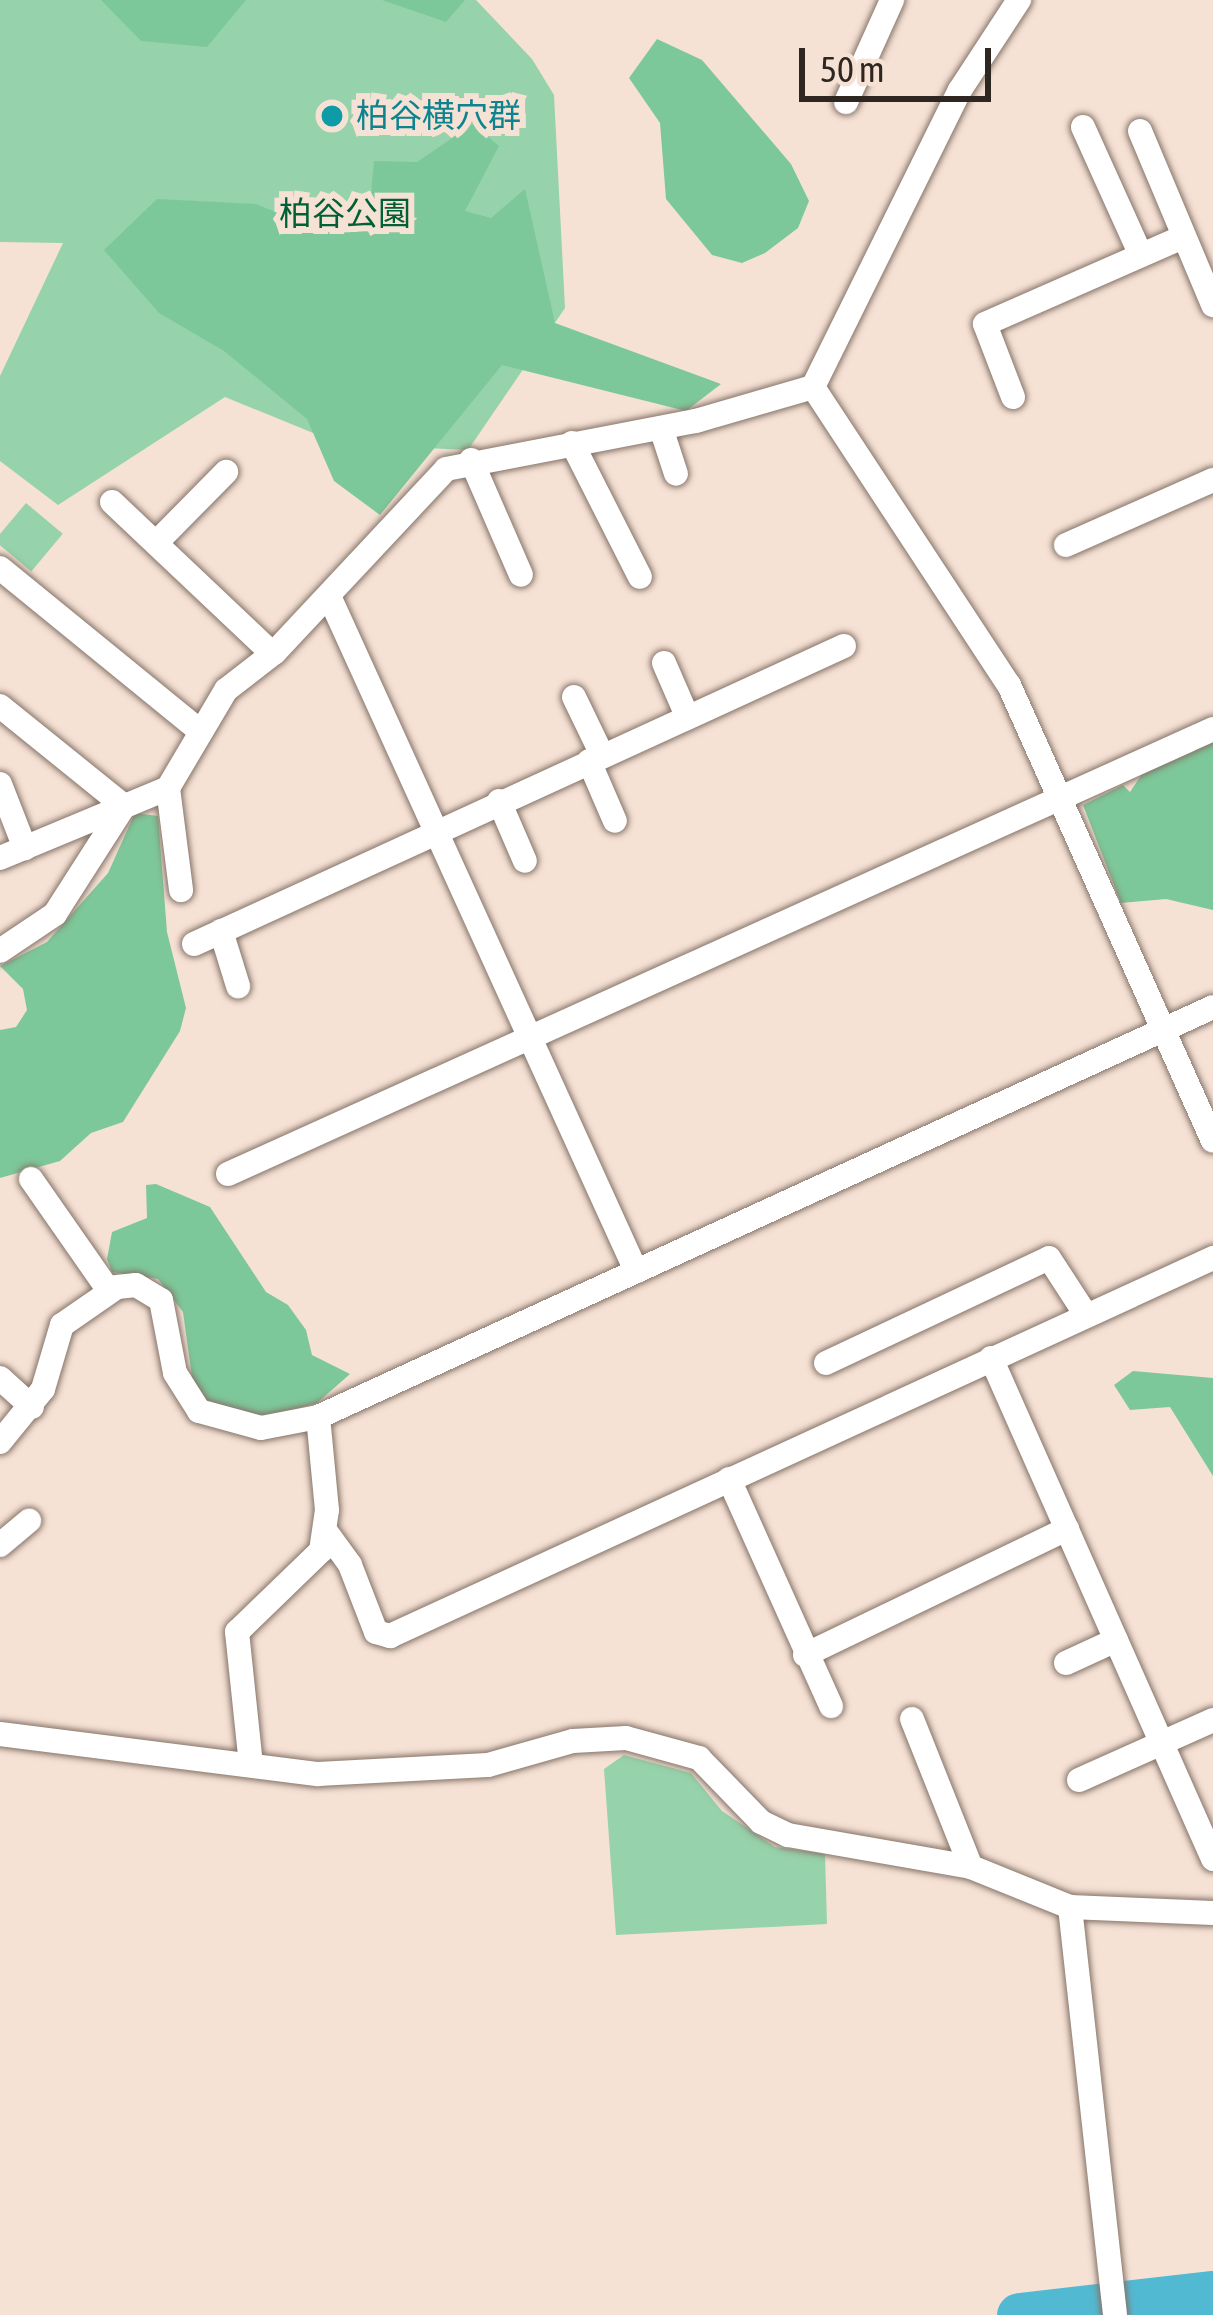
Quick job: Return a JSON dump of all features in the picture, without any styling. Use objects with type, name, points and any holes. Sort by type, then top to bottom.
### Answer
[{"type":"street","points":[[846,102],[892,0]]},
{"type":"street","points":[[181,890],[168,788],[200,730],[226,690],[273,654],[424,487],[471,460],[661,428],[813,387],[960,90],[1019,0]]},
{"type":"street","points":[[1083,127],[1140,253]]},
{"type":"street","points":[[1139,131],[1213,305]]},
{"type":"street","points":[[1013,397],[985,324],[1183,237]]},
{"type":"street","points":[[813,387],[964,612],[1062,798],[1213,1140]]},
{"type":"street","points":[[661,428],[676,474]]},
{"type":"street","points":[[572,443],[640,577]]},
{"type":"street","points":[[471,460],[520,574]]},
{"type":"street","points":[[156,543],[226,472]]},
{"type":"street","points":[[1066,545],[1213,480]]},
{"type":"street","points":[[112,502],[273,654]]},
{"type":"street","points":[[0,568],[200,730]]},
{"type":"street","points":[[329,596],[536,1040],[636,1271]]},
{"type":"street","points":[[194,944],[844,646]]},
{"type":"street","points":[[664,663],[687,716]]},
{"type":"street","points":[[574,697],[615,821]]},
{"type":"street","points":[[0,706],[124,806]]},
{"type":"street","points":[[228,1174],[536,1040],[1213,729]]},
{"type":"street","points":[[0,784],[26,848]]},
{"type":"street","points":[[0,858],[168,788]]},
{"type":"street","points":[[499,802],[525,861]]},
{"type":"street","points":[[0,951],[55,914],[124,806]]},
{"type":"street","points":[[221,931],[238,986]]},
{"type":"street","points":[[0,1442],[32,1407],[62,1324],[109,1291],[136,1285],[160,1300],[175,1372],[199,1411],[261,1427],[318,1417],[1213,1006]]},
{"type":"street","points":[[31,1179],[109,1291]]},
{"type":"street","points":[[826,1363],[1049,1258],[1086,1315]]},
{"type":"street","points":[[327,1533],[350,1565],[376,1632],[390,1636],[1213,1258]]},
{"type":"street","points":[[991,1358],[1213,1859]]},
{"type":"street","points":[[0,1378],[32,1407]]},
{"type":"street","points":[[251,1765],[236,1632],[315,1560],[327,1533],[318,1417]]},
{"type":"street","points":[[729,1479],[831,1706]]},
{"type":"street","points":[[0,1545],[29,1521]]},
{"type":"street","points":[[805,1655],[1067,1529]]},
{"type":"street","points":[[1066,1664],[1116,1640]]},
{"type":"street","points":[[912,1719],[971,1867]]},
{"type":"street","points":[[1079,1780],[1213,1720]]},
{"type":"street","points":[[0,1734],[317,1774],[455,1768],[596,1737],[626,1738],[699,1758],[761,1822],[788,1835],[971,1867],[1070,1907],[1213,1913]]},
{"type":"street","points":[[1070,1907],[1115,2315]]},
{"type":"green space","name":"柏谷公園","points":[[0,0],[476,0],[532,59],[554,95],[565,308],[468,450],[340,444],[225,397],[58,505],[0,461],[0,376],[63,243],[0,242]]},
{"type":"green space","points":[[101,0],[246,0],[207,47],[141,41]]},
{"type":"green space","points":[[382,0],[465,0],[446,22]]},
{"type":"green space","points":[[657,39],[702,60],[791,164],[809,201],[798,228],[765,253],[742,263],[712,255],[666,199],[660,123],[629,78]]},
{"type":"green space","points":[[473,124],[499,146],[465,211],[491,218],[525,189],[555,323],[721,384],[686,411],[502,365],[380,515],[334,481],[307,419],[224,351],[159,313],[104,250],[157,199],[256,204],[304,224],[369,217],[374,161],[417,162]]},
{"type":"green space","points":[[26,503],[63,534],[31,571],[0,545],[0,534]]},
{"type":"green space","points":[[1213,736],[1213,910],[1166,899],[1121,903],[1083,805],[1123,785],[1130,792],[1148,765]]},
{"type":"green space","points":[[135,813],[158,816],[167,932],[186,1008],[180,1031],[123,1122],[91,1133],[60,1161],[0,1178],[0,1030],[16,1027],[27,1010],[23,989],[0,966],[47,942],[108,873]]},
{"type":"green space","points":[[156,1184],[210,1207],[266,1292],[288,1305],[306,1330],[312,1355],[350,1374],[317,1403],[264,1418],[195,1399],[183,1312],[158,1279],[112,1272],[107,1259],[112,1232],[147,1218],[146,1185]]},
{"type":"green space","points":[[1133,1371],[1213,1378],[1213,1476],[1170,1407],[1130,1410],[1114,1385]]},
{"type":"green space","points":[[624,1755],[691,1773],[722,1811],[775,1847],[825,1854],[827,1924],[616,1935],[604,1769]]},
{"type":"waterway","points":[[1019,2315],[1213,2293]]},
{"type":"place","name":"柏谷横穴群","points":[[332,116]]}]
